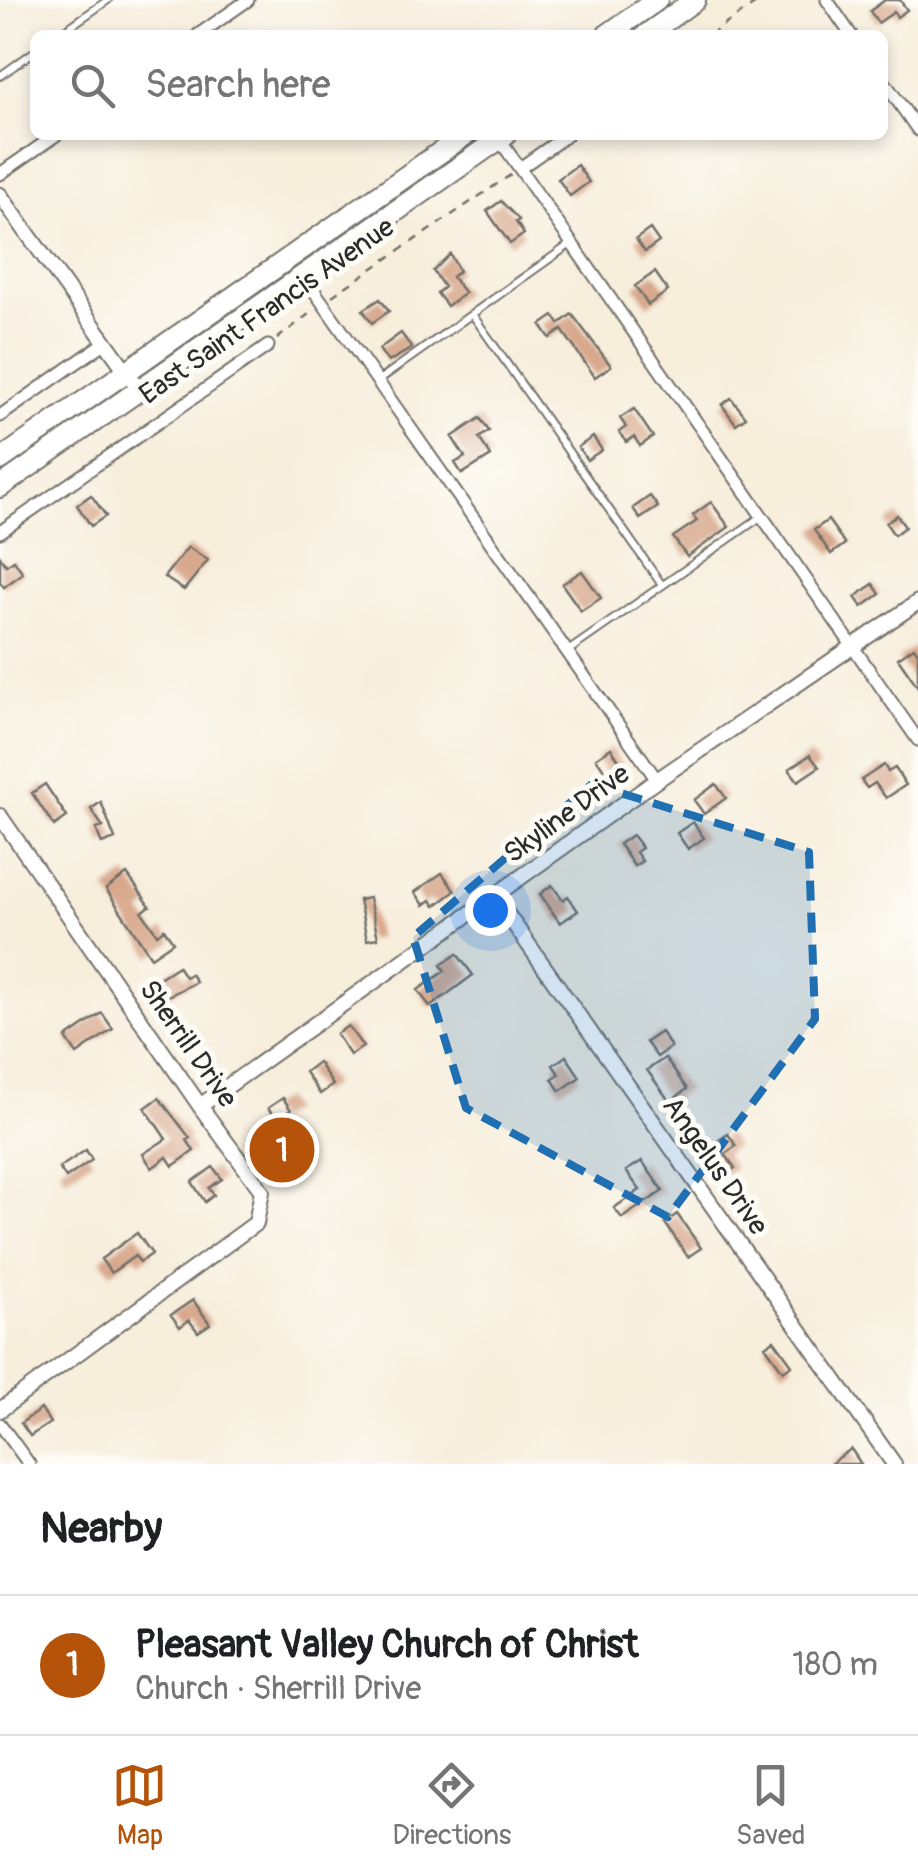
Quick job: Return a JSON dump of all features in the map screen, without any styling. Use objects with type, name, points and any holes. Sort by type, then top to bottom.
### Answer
[{"type":"highway","points":[[615,30],[657,0]]},
{"type":"highway","points":[[653,30],[695,0]]},
{"type":"highway","name":"East Saint Francis Avenue","points":[[297,266],[459,140]]},
{"type":"highway","name":"East Saint Francis Avenue","points":[[0,460],[133,380],[297,266],[494,140]]},
{"type":"highway","name":"East Saint Francis Avenue","points":[[0,487],[133,380]]},
{"type":"street","points":[[205,30],[248,0]]},
{"type":"street","points":[[827,0],[848,30]]},
{"type":"street","points":[[888,87],[918,130]]},
{"type":"street","points":[[0,174],[49,140]]},
{"type":"street","points":[[502,140],[918,740]]},
{"type":"street","points":[[520,168],[559,140]]},
{"type":"street","points":[[0,195],[133,380]]},
{"type":"street","points":[[297,266],[657,780]]},
{"type":"street","points":[[0,416],[106,342]]},
{"type":"street","name":"East Saint Francis Avenue","points":[[0,532],[268,346]]},
{"type":"street","name":"Skyline Drive","points":[[200,1106],[657,780],[918,602]]},
{"type":"street","name":"Sherrill Drive","points":[[0,816],[262,1191],[256,1223],[0,1410]]},
{"type":"street","name":"Angelus Drive","points":[[495,897],[894,1464]]},
{"type":"street","points":[[0,1424],[29,1464]]},
{"type":"lane","points":[[65,30],[108,0]]},
{"type":"lane","points":[[0,76],[30,55]]},
{"type":"lane","points":[[378,381],[572,243]]},
{"type":"lane","points":[[472,314],[662,586]]},
{"type":"lane","points":[[567,652],[762,516]]},
{"type":"path","points":[[717,30],[760,0]]},
{"type":"path","name":"East Saint Francis Avenue","points":[[268,346],[323,302],[520,168]]},
{"type":"highlighted area","points":[[592,784],[809,852],[815,1019],[668,1217],[466,1108],[413,937]]},
{"type":"building","points":[[885,0],[900,0],[907,10],[897,17],[894,12],[878,23],[870,11]]},
{"type":"building","points":[[577,165],[589,182],[570,196],[558,179]]},
{"type":"building","points":[[501,201],[519,220],[516,222],[524,234],[510,244],[487,211]]},
{"type":"building","points":[[650,229],[659,242],[645,252],[636,239]]},
{"type":"building","points":[[450,254],[459,271],[452,277],[465,293],[447,306],[437,293],[444,287],[433,271]]},
{"type":"building","points":[[655,272],[668,291],[648,305],[635,286]]},
{"type":"building","points":[[380,299],[389,311],[372,323],[363,310]]},
{"type":"building","points":[[572,314],[611,366],[595,377],[562,330],[550,338],[541,325],[554,316],[559,324]]},
{"type":"building","points":[[401,333],[412,348],[388,362],[379,349]]},
{"type":"building","points":[[731,398],[746,417],[736,424],[722,405]]},
{"type":"building","points":[[634,409],[653,437],[640,446],[634,437],[626,442],[619,432],[626,427],[620,418]]},
{"type":"building","points":[[480,418],[489,431],[479,438],[491,456],[462,474],[455,463],[465,457],[452,437]]},
{"type":"building","points":[[593,437],[602,450],[587,460],[578,447]]},
{"type":"building","points":[[91,495],[106,516],[91,526],[77,505]]},
{"type":"building","points":[[650,496],[658,507],[640,519],[633,508]]},
{"type":"building","points":[[711,502],[729,527],[687,557],[673,537],[697,521],[693,515]]},
{"type":"building","points":[[897,515],[905,527],[894,535],[886,523]]},
{"type":"building","points":[[828,520],[845,544],[831,554],[814,530]]},
{"type":"building","points":[[188,547],[208,560],[184,590],[164,577]]},
{"type":"building","points":[[0,556],[6,565],[14,560],[23,573],[4,587],[0,582]]},
{"type":"building","points":[[582,571],[601,598],[581,611],[562,584]]},
{"type":"building","points":[[873,584],[880,594],[862,607],[855,597]]},
{"type":"building","points":[[914,647],[918,653],[918,687],[898,658]]},
{"type":"building","points":[[611,748],[627,773],[613,783],[596,758]]},
{"type":"building","points":[[810,755],[819,767],[798,781],[789,769]]},
{"type":"building","points":[[884,765],[888,772],[895,768],[906,785],[886,798],[875,783],[867,788],[861,780]]},
{"type":"building","points":[[45,784],[67,817],[54,826],[32,793]]},
{"type":"building","points":[[716,784],[726,798],[704,814],[694,800]]},
{"type":"building","points":[[101,802],[115,839],[102,844],[96,829],[103,827],[91,809]]},
{"type":"building","points":[[693,822],[704,838],[688,849],[677,833]]},
{"type":"building","points":[[632,835],[642,848],[636,852],[642,861],[634,866],[619,844]]},
{"type":"building","points":[[442,873],[455,891],[435,906],[431,900],[424,905],[415,892]]},
{"type":"building","points":[[127,874],[150,906],[142,912],[157,934],[164,929],[173,942],[151,957],[106,889]]},
{"type":"building","points":[[552,885],[563,900],[568,896],[578,911],[560,923],[540,894]]},
{"type":"building","points":[[369,898],[378,938],[367,940],[359,900]]},
{"type":"building","points":[[457,954],[473,975],[430,1007],[418,990],[445,971],[441,965]]},
{"type":"building","points":[[178,966],[185,977],[191,974],[196,982],[160,1000],[150,984]]},
{"type":"building","points":[[102,1013],[113,1029],[77,1054],[66,1038]]},
{"type":"building","points":[[348,1026],[363,1047],[350,1055],[336,1034]]},
{"type":"building","points":[[661,1032],[671,1047],[657,1057],[646,1042]]},
{"type":"building","points":[[566,1056],[580,1077],[560,1091],[552,1079],[559,1074],[553,1065]]},
{"type":"building","points":[[665,1058],[687,1089],[670,1102],[647,1070]]},
{"type":"building","points":[[318,1062],[333,1085],[320,1094],[305,1072]]},
{"type":"building","points":[[159,1098],[190,1138],[187,1140],[194,1151],[173,1166],[167,1157],[152,1168],[143,1154],[166,1139],[145,1108]]},
{"type":"building","points":[[283,1098],[291,1110],[277,1120],[268,1108]]},
{"type":"building","points":[[728,1134],[736,1146],[725,1154],[735,1168],[722,1176],[704,1150]]},
{"type":"building","points":[[86,1150],[92,1160],[66,1178],[59,1168]]},
{"type":"building","points":[[642,1161],[663,1191],[622,1218],[614,1208],[640,1190],[626,1171]]},
{"type":"building","points":[[213,1167],[222,1179],[209,1188],[214,1195],[205,1202],[192,1182]]},
{"type":"building","points":[[677,1214],[701,1248],[688,1257],[665,1223]]},
{"type":"building","points":[[137,1233],[152,1254],[140,1262],[135,1256],[111,1273],[101,1259]]},
{"type":"building","points":[[193,1300],[210,1324],[198,1332],[189,1320],[180,1327],[171,1315]]},
{"type":"building","points":[[774,1340],[792,1365],[783,1371],[765,1346]]},
{"type":"building","points":[[41,1409],[50,1423],[30,1436],[21,1423]]},
{"type":"building","points":[[851,1449],[861,1464],[830,1464]]},
{"type":"place","name":"Pleasant Valley Church of Christ","points":[[282,1150]]}]
